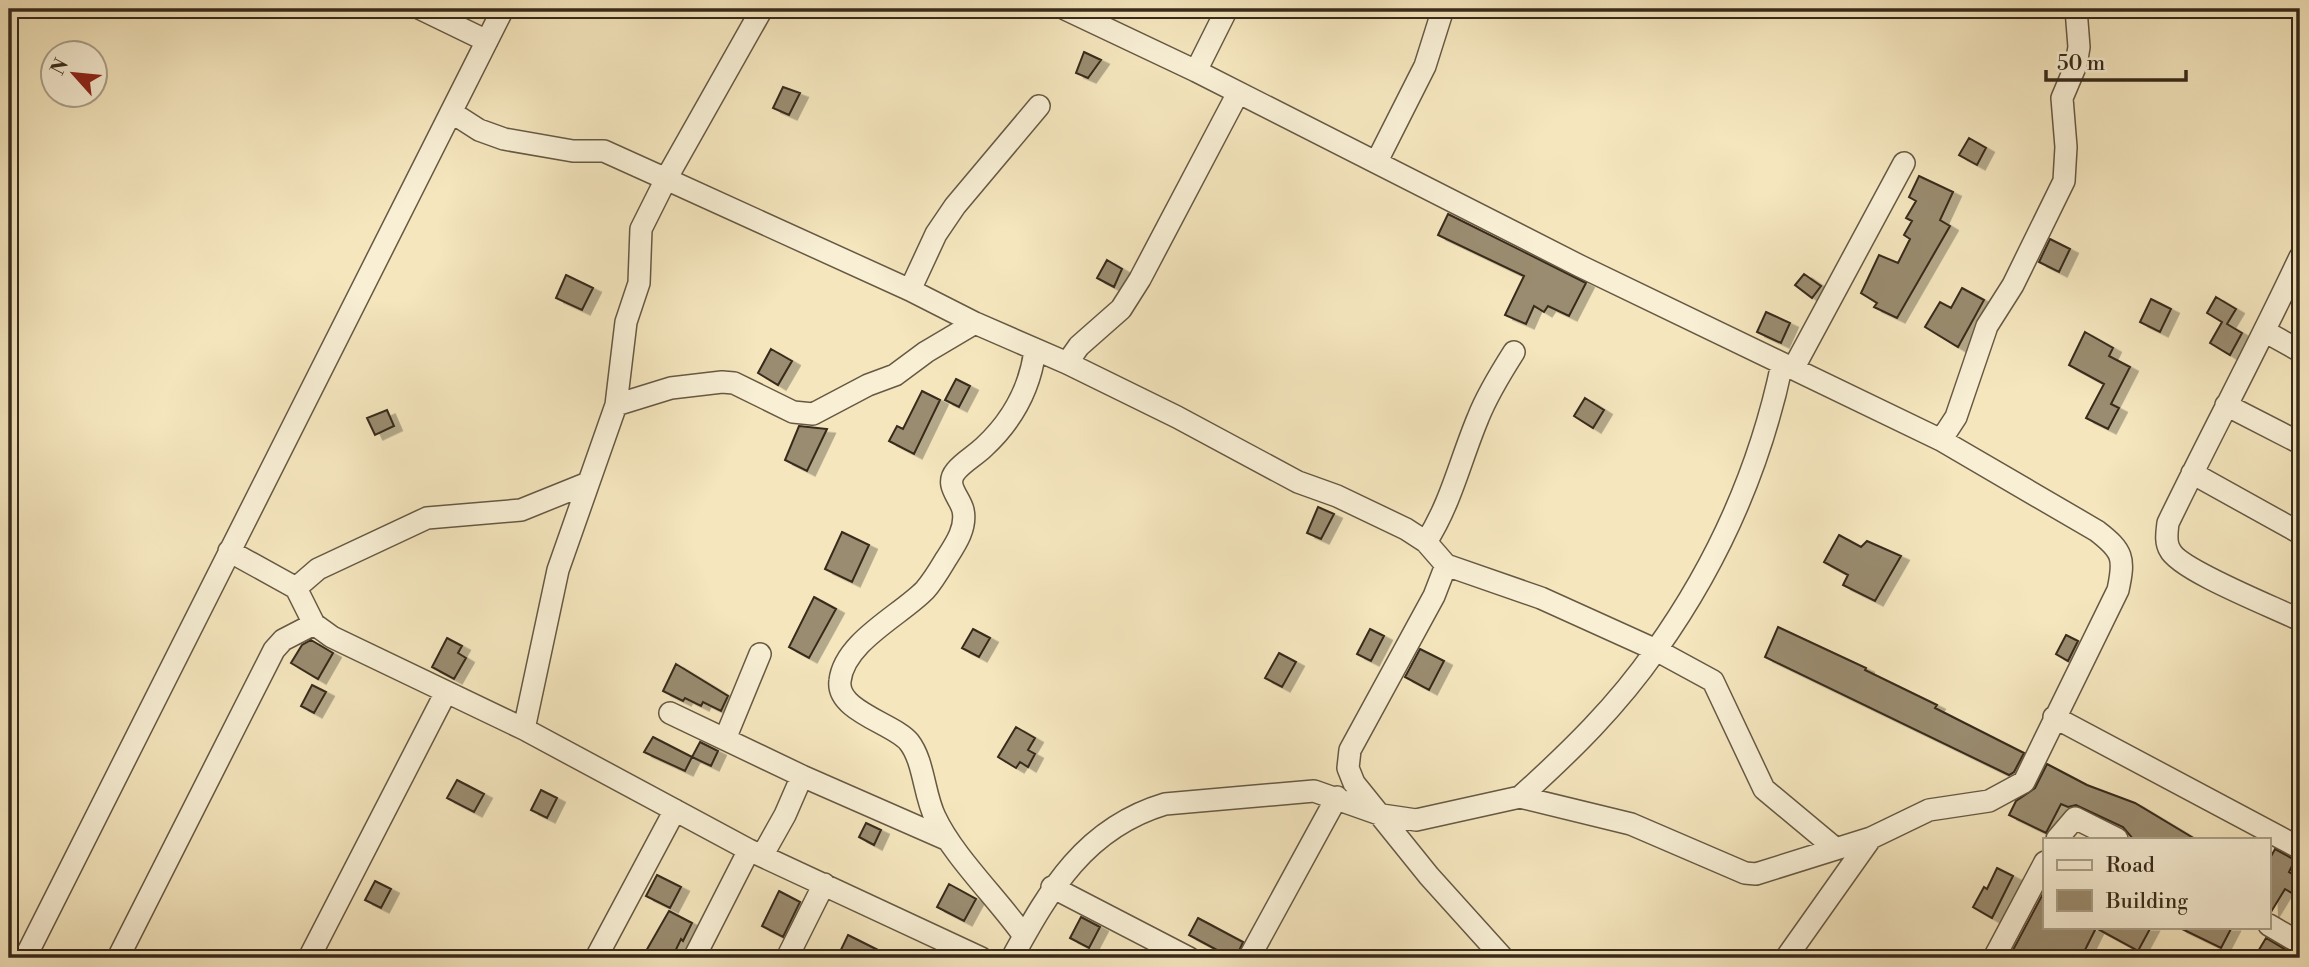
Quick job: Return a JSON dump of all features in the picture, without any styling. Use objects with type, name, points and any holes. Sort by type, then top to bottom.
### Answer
[{"type":"street","points":[[421,9],[486,41]]},
{"type":"street","points":[[25,958],[503,9]]},
{"type":"street","points":[[524,729],[558,570],[615,405],[626,322],[639,283],[641,229],[666,179],[762,9]]},
{"type":"street","points":[[1012,958],[1052,887],[1094,842],[1142,811],[1165,804],[1292,791],[1332,796],[1382,815],[1416,820],[1520,797],[1631,824],[1745,873],[1756,874],[1871,838],[1929,810],[1989,801],[2024,782],[2118,590],[2122,555],[2115,544],[2097,531],[1941,440],[1580,266],[1196,71],[1065,9]]},
{"type":"street","points":[[1196,71],[1227,9]]},
{"type":"street","points":[[1377,162],[1425,65],[1443,9]]},
{"type":"street","points":[[1941,440],[1956,416],[1987,326],[2013,285],[2064,181],[2066,147],[2062,98],[2076,65],[2076,9]]},
{"type":"street","points":[[1067,363],[1079,346],[1121,309],[1140,279],[1238,93]]},
{"type":"street","points":[[910,290],[936,234],[955,206],[1039,106]]},
{"type":"street","points":[[451,112],[480,130],[504,139],[573,151],[604,151],[910,290],[1177,417],[1256,462],[1298,482],[1337,496],[1426,542],[1446,565],[1541,598],[1656,650],[1713,681],[1764,789],[1836,849]]},
{"type":"street","points":[[1520,797],[1587,736],[1624,696],[1700,585],[1735,516],[1760,455],[1787,366],[1904,163]]},
{"type":"street","points":[[2300,257],[2266,332],[2226,405],[2168,523],[2169,549],[2185,565],[2300,620]]},
{"type":"street","points":[[615,405],[671,388],[722,382],[734,383],[793,412],[813,414],[867,385],[895,375],[926,352],[975,323]]},
{"type":"street","points":[[2266,332],[2300,351]]},
{"type":"street","points":[[1024,936],[1003,905],[947,840],[934,815],[910,743],[848,701],[840,689],[839,680],[861,642],[926,589],[960,535],[963,510],[951,481],[955,472],[992,440],[1021,400],[1029,384],[1035,351]]},
{"type":"street","points":[[1426,542],[1442,517],[1477,420],[1495,381],[1514,352]]},
{"type":"street","points":[[2226,405],[2300,443]]},
{"type":"street","points":[[2192,473],[2300,533]]},
{"type":"street","points":[[296,588],[318,569],[427,518],[521,510],[587,483]]},
{"type":"street","points":[[229,551],[296,588],[314,624],[332,637],[445,694],[524,729],[755,853],[981,958]]},
{"type":"street","points":[[1249,958],[1332,796],[1350,750],[1434,596],[1446,565]]},
{"type":"street","points":[[118,958],[274,650],[283,640],[314,624]]},
{"type":"street","points":[[725,739],[760,654]]},
{"type":"street","points":[[309,958],[445,694]]},
{"type":"street","points":[[670,713],[802,776],[947,840]]},
{"type":"street","points":[[2054,717],[2300,848]]},
{"type":"street","points":[[1350,750],[1348,768],[1354,783],[1429,876],[1503,958]]},
{"type":"street","points":[[694,958],[755,853],[785,815],[802,776]]},
{"type":"street","points":[[596,958],[674,810]]},
{"type":"street","points":[[2058,838],[2074,817],[2116,838]]},
{"type":"street","points":[[1786,958],[1871,838]]},
{"type":"street","points":[[1994,958],[2043,866]]},
{"type":"street","points":[[787,958],[824,884]]},
{"type":"street","points":[[1052,887],[1189,958]]},
{"type":"street","points":[[2270,926],[2300,943]]},
{"type":"building","points":[[1084,52],[1101,60],[1088,78],[1076,73]]},
{"type":"building","points":[[783,87],[800,93],[789,115],[773,108]]},
{"type":"building","points":[[1969,138],[1986,148],[1977,165],[1959,155]]},
{"type":"building","points":[[1919,176],[1953,192],[1940,220],[1950,226],[1897,318],[1874,307],[1877,303],[1861,293],[1879,255],[1898,263],[1910,239],[1904,235],[1912,221],[1906,218],[1916,201],[1909,197]]},
{"type":"building","points":[[1448,214],[1586,283],[1569,316],[1548,306],[1544,312],[1534,306],[1526,324],[1505,315],[1524,276],[1438,235]]},
{"type":"building","points":[[2050,239],[2070,249],[2059,272],[2039,262]]},
{"type":"building","points":[[1107,260],[1122,269],[1114,287],[1097,278]]},
{"type":"building","points":[[1804,274],[1821,286],[1812,298],[1795,285]]},
{"type":"building","points":[[566,275],[593,288],[582,310],[556,298]]},
{"type":"building","points":[[1962,288],[1984,300],[1958,347],[1925,327],[1940,302],[1951,308]]},
{"type":"building","points":[[2216,297],[2236,309],[2227,324],[2242,333],[2230,355],[2210,343],[2222,322],[2207,313]]},
{"type":"building","points":[[2151,299],[2171,309],[2160,332],[2140,322]]},
{"type":"building","points":[[1766,312],[1790,323],[1781,343],[1757,332]]},
{"type":"building","points":[[2085,332],[2113,348],[2109,356],[2130,367],[2111,404],[2119,408],[2108,429],[2086,418],[2104,384],[2069,365]]},
{"type":"building","points":[[771,349],[792,361],[778,385],[758,373]]},
{"type":"building","points":[[956,379],[970,386],[959,407],[945,400]]},
{"type":"building","points":[[922,391],[940,400],[914,454],[889,441],[897,426],[903,429]]},
{"type":"building","points":[[1585,398],[1604,410],[1593,428],[1574,416]]},
{"type":"building","points":[[387,410],[394,426],[375,435],[367,418]]},
{"type":"building","points":[[799,426],[827,429],[807,471],[785,460]]},
{"type":"building","points":[[1318,507],[1334,514],[1321,539],[1307,533]]},
{"type":"building","points":[[842,532],[869,545],[852,582],[825,569]]},
{"type":"building","points":[[1839,535],[1861,547],[1867,541],[1901,556],[1875,601],[1843,585],[1848,575],[1824,562]]},
{"type":"building","points":[[814,597],[836,609],[809,658],[789,647]]},
{"type":"building","points":[[1778,627],[1866,668],[1865,670],[1937,705],[1935,708],[2024,753],[2014,772],[2009,775],[1765,657]]},
{"type":"building","points":[[973,629],[990,638],[979,657],[962,648]]},
{"type":"building","points":[[1370,629],[1384,636],[1371,661],[1357,654]]},
{"type":"building","points":[[2066,635],[2078,641],[2068,661],[2056,654]]},
{"type":"building","points":[[447,638],[462,646],[458,653],[466,658],[454,679],[432,667]]},
{"type":"building","points":[[311,640],[333,653],[318,679],[291,663],[302,645]]},
{"type":"building","points":[[1420,649],[1444,661],[1429,690],[1405,677]]},
{"type":"building","points":[[1279,653],[1296,662],[1282,687],[1265,678]]},
{"type":"building","points":[[676,664],[728,696],[721,711],[703,702],[701,706],[685,698],[683,701],[663,691]]},
{"type":"building","points":[[312,685],[326,692],[314,713],[301,706]]},
{"type":"building","points":[[1016,727],[1035,738],[1028,750],[1035,754],[1028,767],[1020,762],[1016,768],[998,757]]},
{"type":"building","points":[[653,737],[692,757],[685,771],[644,752]]},
{"type":"building","points":[[700,742],[718,751],[711,766],[692,757]]},
{"type":"building","points":[[2047,764],[2087,785],[2135,803],[2193,838],[2132,838],[2123,827],[2076,805],[2068,807],[2061,804],[2046,833],[2009,815],[2016,801],[2035,788]]},
{"type":"building","points":[[457,780],[484,794],[474,812],[447,798]]},
{"type":"building","points":[[541,790],[557,798],[547,818],[531,810]]},
{"type":"building","points":[[866,823],[881,830],[874,845],[859,837]]},
{"type":"building","points":[[2275,849],[2295,860],[2289,872],[2300,878],[2295,895],[2285,889],[2271,912],[2270,886],[2270,858]]},
{"type":"building","points":[[1997,868],[2013,876],[1992,918],[1973,907],[1984,887],[1987,889]]},
{"type":"building","points":[[657,875],[681,887],[670,908],[646,896]]},
{"type":"building","points":[[375,881],[391,889],[381,908],[365,900]]},
{"type":"building","points":[[949,884],[976,899],[964,921],[937,907]]},
{"type":"building","points":[[779,891],[800,902],[783,937],[762,926]]},
{"type":"building","points":[[2043,894],[2043,928],[2096,928],[2081,958],[2029,958],[2013,950]]},
{"type":"building","points":[[669,911],[692,923],[683,941],[681,939],[672,958],[642,958]]},
{"type":"building","points":[[1081,917],[1100,927],[1089,948],[1070,938]]},
{"type":"building","points":[[1198,918],[1243,942],[1236,958],[1213,958],[1217,950],[1189,935]]},
{"type":"building","points":[[2096,928],[2150,928],[2138,951]]},
{"type":"building","points":[[2180,928],[2231,928],[2221,948]]},
{"type":"building","points":[[848,935],[894,958],[837,958]]},
{"type":"building","points":[[2266,938],[2293,954],[2290,958],[2254,958]]}]
